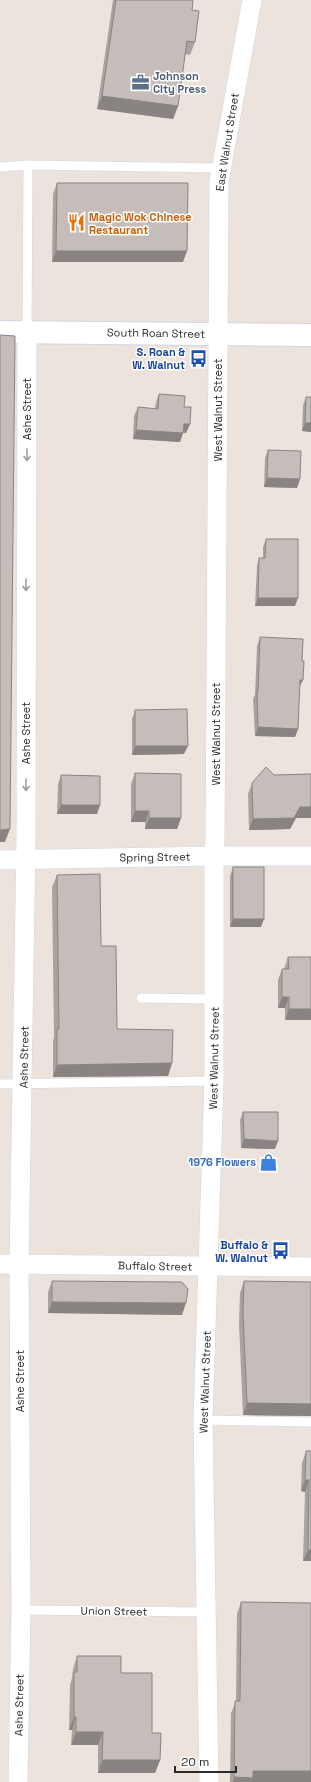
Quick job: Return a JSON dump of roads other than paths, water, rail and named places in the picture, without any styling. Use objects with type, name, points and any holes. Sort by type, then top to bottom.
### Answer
[{"type":"main road","name":"South Roan Street","points":[[0,332],[311,335]]},
{"type":"street","name":"East Walnut Street","points":[[218,334],[219,180],[252,0]]},
{"type":"street","name":"Ashe Street","points":[[18,1782],[20,1610],[20,1264],[25,859],[27,332]]},
{"type":"street","name":"West Walnut Street","points":[[209,1782],[203,1420],[214,1081],[214,856],[218,334]]},
{"type":"street","name":"Spring Street","points":[[0,860],[214,856],[311,856]]},
{"type":"street","name":"Buffalo Street","points":[[0,1264],[311,1267]]},
{"type":"lane","points":[[27,332],[28,165]]},
{"type":"lane","points":[[0,167],[28,165],[221,168]]},
{"type":"lane","points":[[141,998],[214,999]]},
{"type":"lane","points":[[0,1084],[214,1081]]},
{"type":"lane","points":[[203,1420],[311,1422]]},
{"type":"lane","name":"Union Street","points":[[20,1610],[207,1612]]},
{"type":"place","name":"Johnson City Press","points":[[140,82]]},
{"type":"place","name":"Magic Wok Chinese Restaurant","points":[[76,223]]},
{"type":"place","name":"S. Roan & W. Walnut","points":[[198,358]]},
{"type":"place","name":"1976 Flowers","points":[[269,1162]]},
{"type":"place","name":"Buffalo & W. Walnut","points":[[281,1251]]}]
